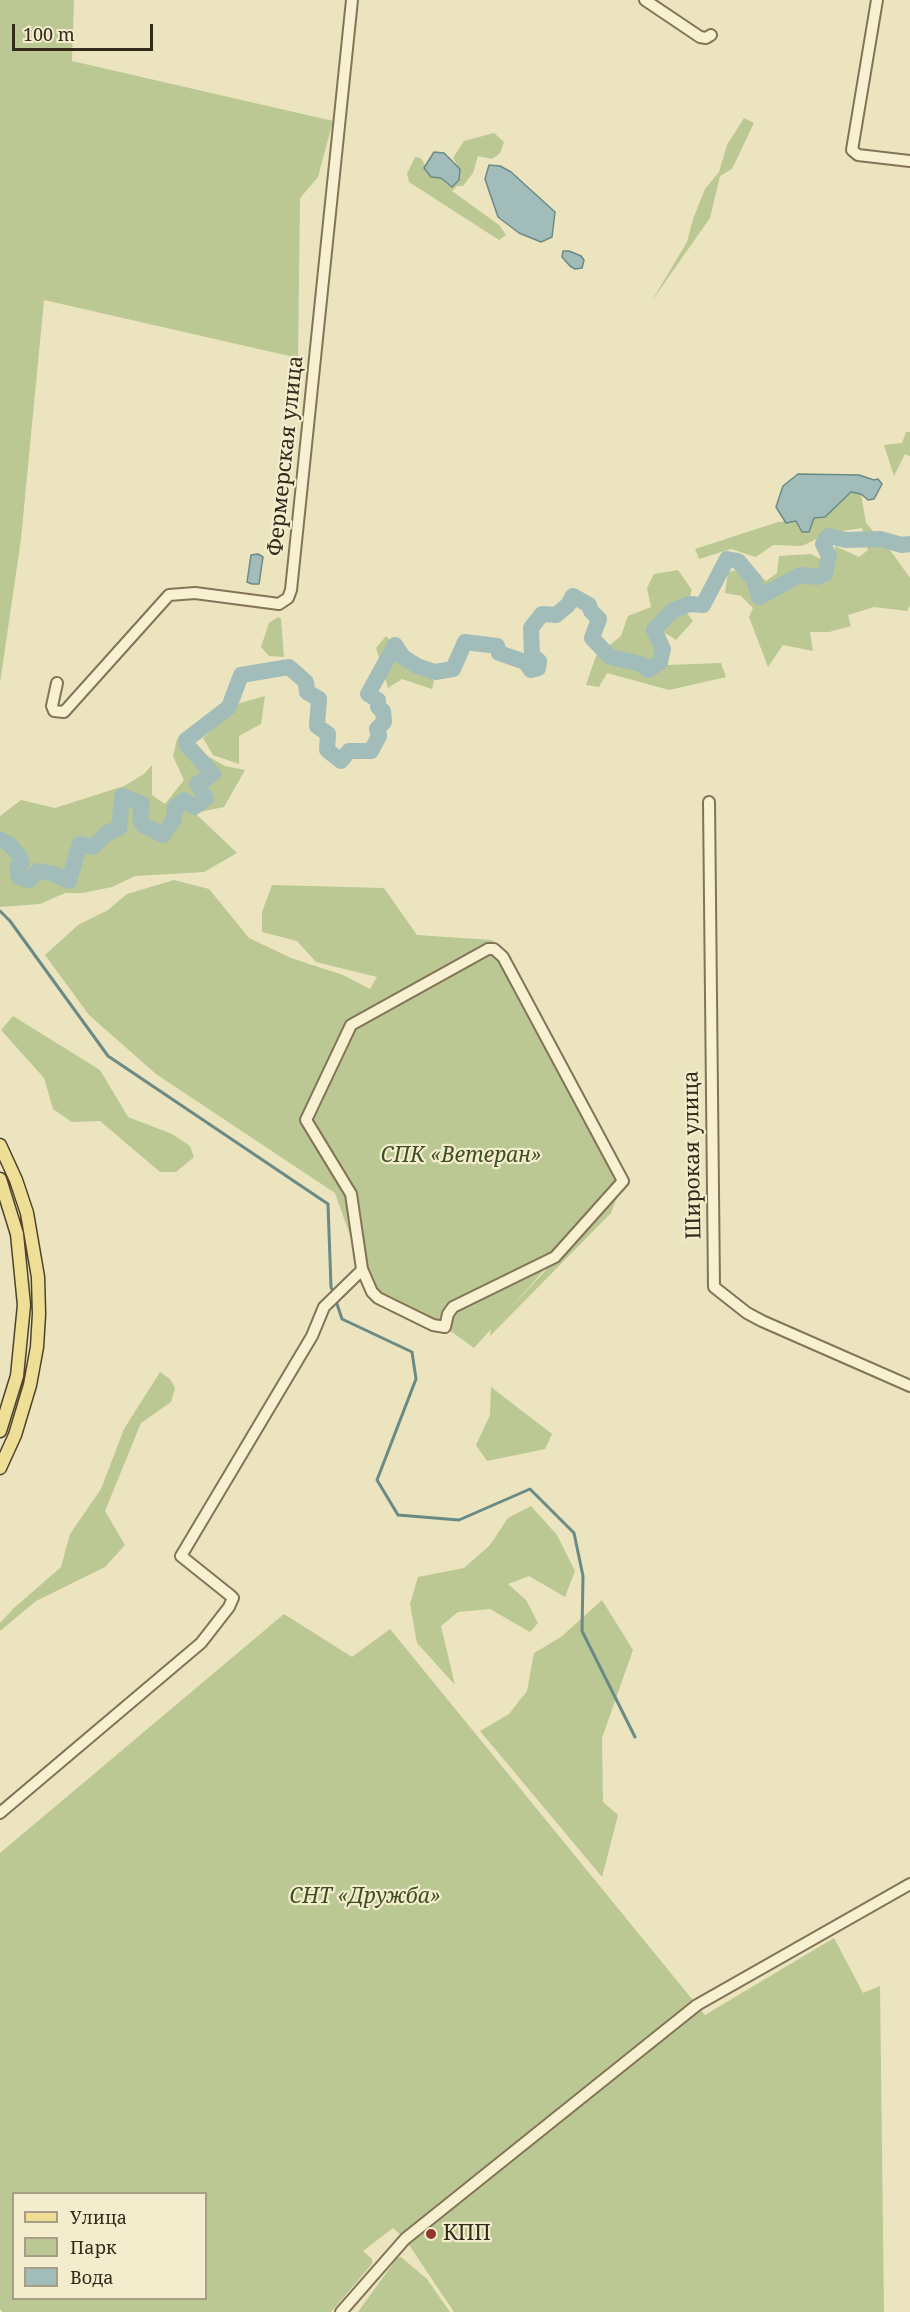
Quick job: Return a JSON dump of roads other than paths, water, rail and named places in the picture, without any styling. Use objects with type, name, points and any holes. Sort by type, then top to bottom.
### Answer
[{"type":"main road","points":[[0,1145],[16,1180],[27,1213],[38,1277],[39,1314],[37,1347],[30,1385],[15,1435],[0,1467]]},
{"type":"main road","points":[[0,1179],[14,1219],[21,1250],[24,1305],[17,1376],[0,1431]]},
{"type":"street","name":"Фермерская улица","points":[[57,683],[52,706],[54,711],[64,712],[169,595],[195,593],[279,604],[288,597],[291,590],[352,0]]},
{"type":"street","points":[[645,0],[688,29],[706,38],[711,35]]},
{"type":"street","points":[[877,0],[852,150],[858,155],[910,161]]},
{"type":"street","name":"Широкая улица","points":[[709,802],[714,1287],[747,1314],[910,1386]]},
{"type":"street","points":[[488,949],[494,949],[503,957],[623,1181],[555,1257],[453,1306],[448,1314],[445,1327],[433,1325],[378,1299],[372,1292],[362,1270],[351,1194],[306,1120],[351,1025],[488,949]]},
{"type":"street","points":[[0,1813],[193,1651],[229,1607],[231,1596],[182,1556],[312,1336],[324,1307],[362,1270]]},
{"type":"street","points":[[341,2312],[405,2239],[698,2005],[910,1884]]},
{"type":"water","points":[[434,152],[444,153],[460,169],[459,180],[452,187],[441,178],[431,177],[424,168]]},
{"type":"water","points":[[489,165],[500,166],[511,172],[555,212],[552,237],[541,242],[519,233],[498,217],[485,179]]},
{"type":"water","points":[[563,251],[581,256],[584,260],[582,268],[575,269],[570,266],[562,257]]},
{"type":"water","points":[[798,474],[859,475],[874,480],[878,479],[882,484],[874,499],[868,500],[861,494],[851,492],[825,517],[814,518],[809,532],[802,532],[796,521],[786,523],[776,507],[783,486]]},
{"type":"water","points":[[258,554],[263,557],[259,584],[252,584],[247,582],[251,555]]},
{"type":"waterway","points":[[0,839],[10,845],[20,857],[22,863],[17,868],[19,877],[29,880],[38,871],[54,874],[69,881],[80,844],[93,847],[107,833],[119,828],[122,796],[142,804],[140,819],[143,825],[163,835],[174,819],[175,807],[184,800],[194,807],[206,798],[197,784],[213,774],[187,745],[186,740],[229,707],[241,675],[289,667],[306,682],[307,692],[319,699],[317,726],[328,734],[327,750],[341,761],[349,751],[371,751],[379,736],[377,729],[384,722],[383,711],[378,707],[378,700],[368,694],[395,645],[403,657],[417,666],[435,672],[453,669],[465,642],[497,646],[499,653],[525,662],[531,670],[538,668],[539,661],[532,655],[531,628],[542,614],[556,615],[568,605],[573,596],[589,605],[591,611],[599,619],[592,638],[610,657],[641,664],[648,670],[660,662],[663,649],[654,630],[672,611],[689,604],[703,605],[727,559],[738,561],[754,580],[759,597],[800,575],[817,577],[825,574],[829,556],[823,544],[828,536],[846,540],[880,539],[902,545],[910,544]]},
{"type":"waterway","points":[[0,911],[10,921],[108,1056],[328,1204],[331,1287],[334,1295]]},
{"type":"waterway","points":[[336,1301],[342,1319],[412,1352],[416,1379],[377,1480],[398,1515],[459,1520],[530,1489],[574,1533],[583,1576],[582,1631],[635,1737]]},
{"type":"place","name":"КПП","points":[[431,2234]]},
{"type":"park label","name":"СПК «Ветеран»","points":[[461,1156]]},
{"type":"park label","name":"СНТ «Дружба»","points":[[365,1897]]}]
